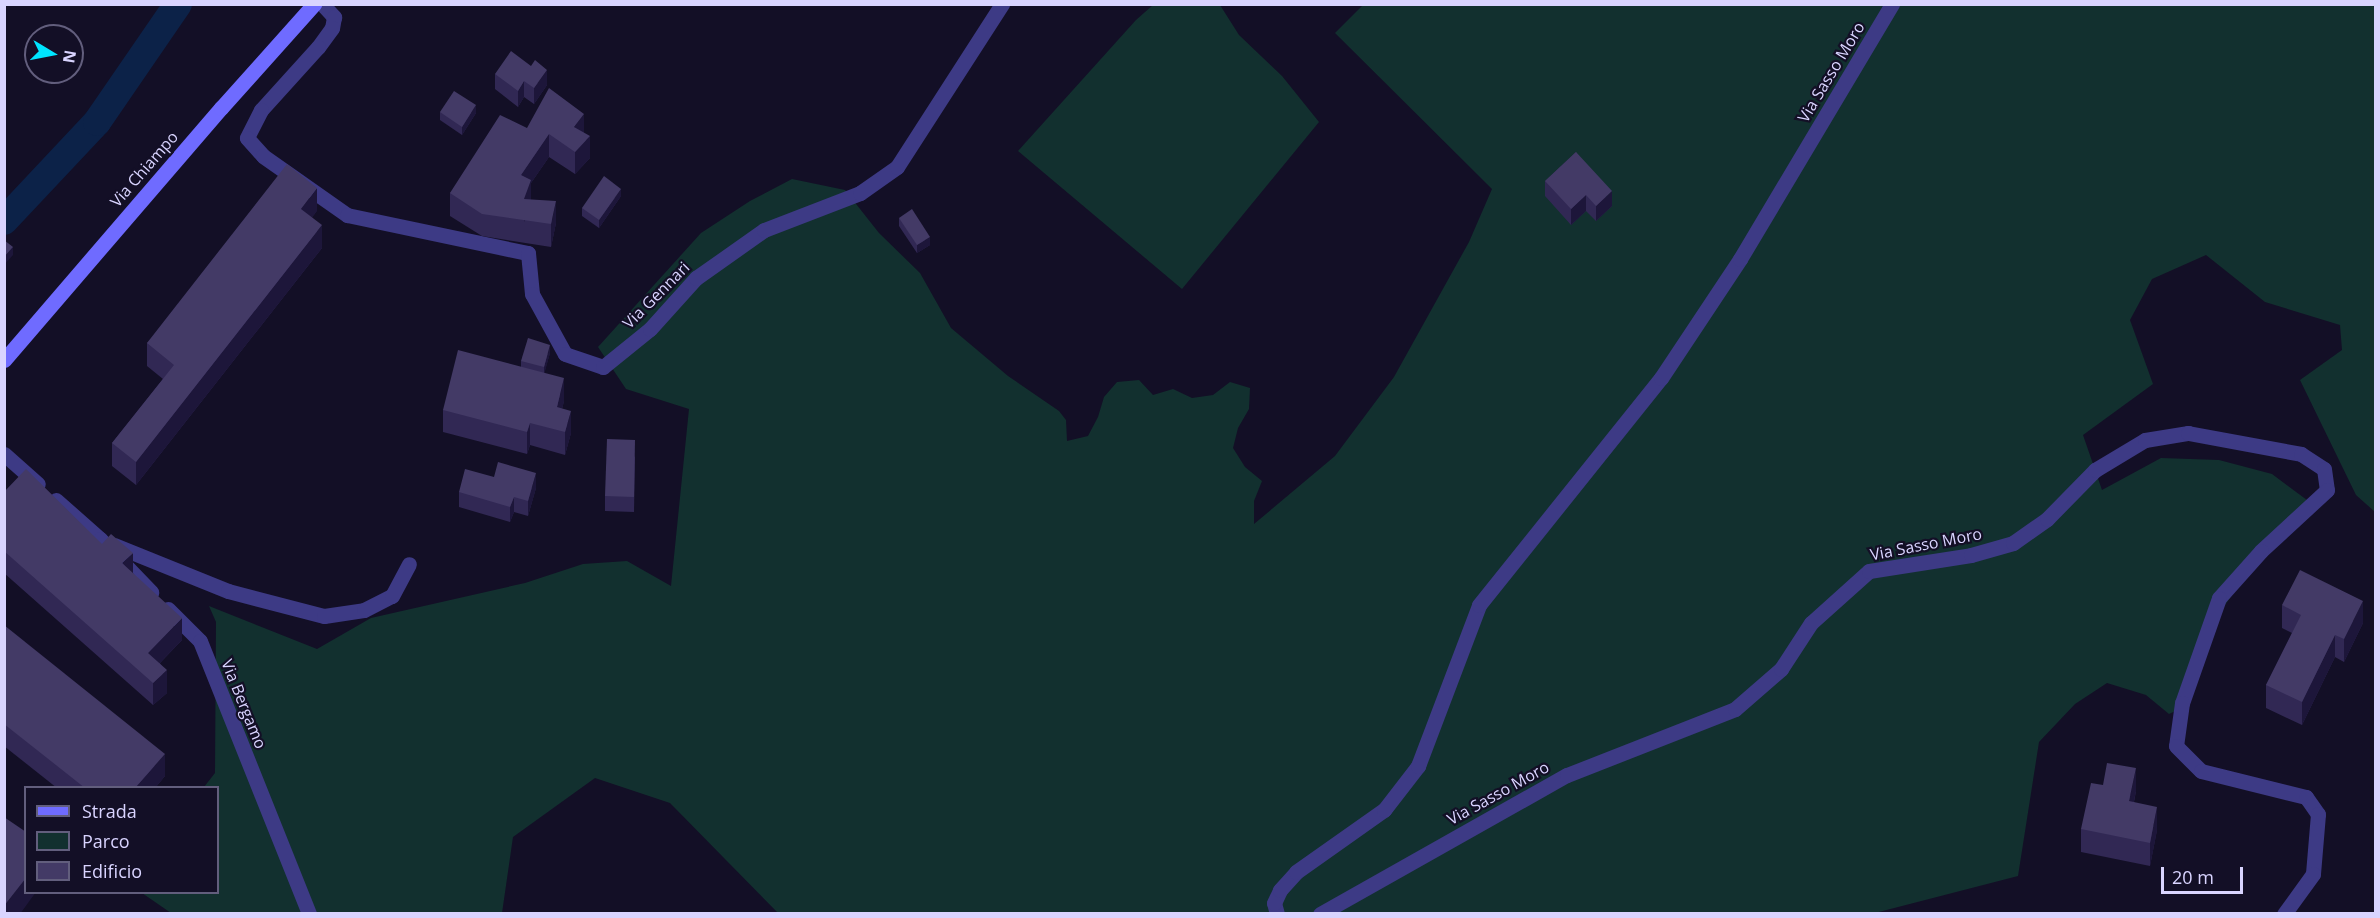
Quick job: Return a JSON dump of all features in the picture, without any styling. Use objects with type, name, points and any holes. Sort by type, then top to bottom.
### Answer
[{"type":"main road","name":"Via Chiampo","points":[[4,360],[221,108],[314,4]]},
{"type":"street","name":"Via Gennari","points":[[322,4],[334,17],[332,28],[318,47],[261,110],[247,138],[263,156],[347,214],[528,253],[532,294],[565,354],[603,367],[650,329],[696,278],[764,230],[860,193],[897,167],[1002,4]]},
{"type":"street","name":"Via Sasso Moro","points":[[1276,914],[1275,903],[1280,890],[1296,872],[1383,810],[1418,766],[1479,605],[1661,378],[1740,259],[1892,4]]},
{"type":"street","name":"Via Sasso Moro","points":[[1320,914],[1568,775],[1735,709],[1780,669],[1811,623],[1869,571],[1971,555],[2013,543],[2047,519],[2095,470],[2145,440],[2188,434],[2301,454],[2324,470],[2327,490],[2261,551],[2219,598],[2182,703],[2176,746],[2201,771],[2306,797],[2318,814],[2313,874],[2284,914]]},
{"type":"street","name":"Via Bergamo","points":[[4,454],[100,539],[200,641],[309,914]]},
{"type":"street","name":"Via Bergamo","points":[[100,539],[228,591],[324,615],[364,610],[392,596],[409,564]]},
{"type":"green space","points":[[1153,5],[1220,5],[1239,35],[1282,76],[1319,122],[1182,289],[1018,151],[1136,20]]},
{"type":"green space","points":[[1363,5],[2375,5],[2375,512],[2356,495],[2300,380],[2342,350],[2340,325],[2265,302],[2206,255],[2152,279],[2130,320],[2153,384],[2083,435],[2102,490],[2161,458],[2219,460],[2272,474],[2311,503],[2257,561],[2209,627],[2186,706],[2169,714],[2146,695],[2107,683],[2075,704],[2039,742],[2018,876],[1871,914],[778,913],[670,803],[595,778],[513,837],[502,913],[171,913],[143,894],[219,894],[219,786],[205,786],[215,773],[216,622],[209,606],[317,649],[371,618],[525,583],[583,564],[627,561],[671,586],[689,409],[626,389],[598,347],[701,233],[750,201],[792,179],[845,190],[879,233],[920,273],[951,328],[1008,376],[1059,411],[1066,420],[1067,441],[1088,436],[1098,417],[1104,397],[1117,382],[1139,380],[1153,395],[1173,389],[1192,398],[1213,395],[1230,382],[1250,388],[1249,409],[1238,428],[1233,448],[1245,467],[1262,481],[1254,501],[1254,524],[1335,456],[1394,377],[1469,242],[1492,189],[1335,33]]},
{"type":"building","points":[[511,51],[531,66],[535,60],[547,70],[534,88],[524,81],[518,91],[495,74]]},
{"type":"building","points":[[549,88],[584,114],[574,127],[590,136],[575,152],[549,134],[521,175],[531,180],[524,199],[556,201],[551,224],[482,214],[450,193],[500,115],[527,128]]},
{"type":"building","points":[[454,91],[476,105],[462,127],[440,112]]},
{"type":"building","points":[[1576,152],[1612,191],[1596,206],[1586,195],[1571,209],[1545,181]]},
{"type":"building","points":[[287,164],[317,188],[301,209],[322,225],[136,462],[112,443],[174,365],[147,343]]},
{"type":"building","points":[[604,176],[621,189],[599,220],[582,208]]},
{"type":"building","points":[[912,209],[930,237],[917,245],[899,218]]},
{"type":"building","points":[[4,240],[13,247],[4,257]]},
{"type":"building","points":[[528,338],[550,345],[544,367],[521,361]]},
{"type":"building","points":[[458,350],[564,378],[557,407],[571,411],[565,432],[530,423],[527,432],[443,410]]},
{"type":"building","points":[[607,439],[635,440],[634,497],[605,496]]},
{"type":"building","points":[[498,462],[536,473],[528,501],[514,497],[510,507],[459,492],[465,469],[494,477]]},
{"type":"building","points":[[26,469],[102,544],[111,534],[133,553],[122,563],[182,618],[148,653],[167,670],[153,683],[4,551],[4,492]]},
{"type":"building","points":[[2300,570],[2363,601],[2344,639],[2335,635],[2302,702],[2266,685],[2301,615],[2282,605]]},
{"type":"building","points":[[4,625],[165,754],[137,786],[82,786],[4,724]]},
{"type":"building","points":[[2107,763],[2136,768],[2129,801],[2157,807],[2150,843],[2081,829],[2091,783],[2103,785]]},
{"type":"building","points":[[4,817],[24,831],[24,881],[4,906]]},
{"type":"waterway","points":[[4,221],[97,122],[178,4]]}]
